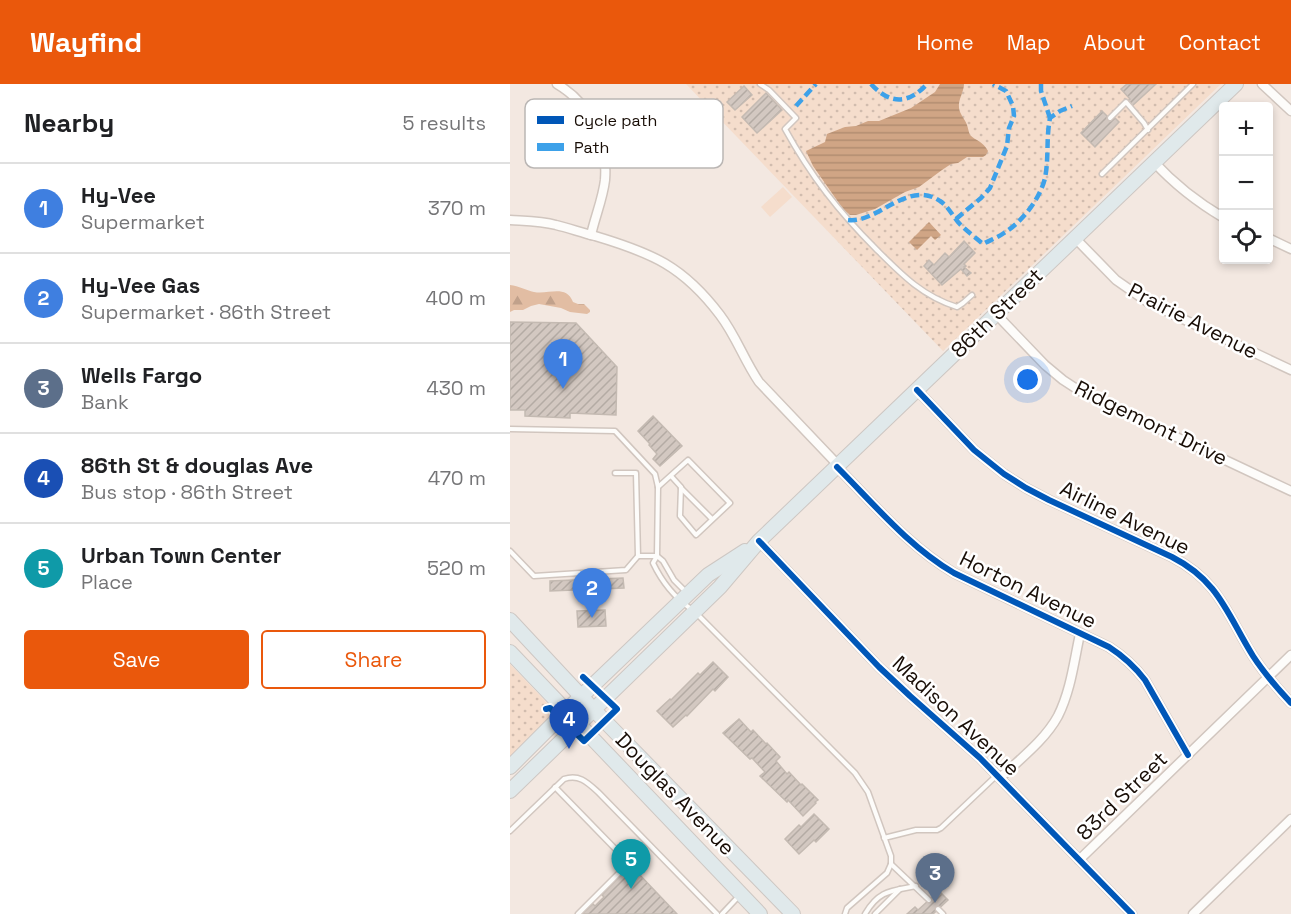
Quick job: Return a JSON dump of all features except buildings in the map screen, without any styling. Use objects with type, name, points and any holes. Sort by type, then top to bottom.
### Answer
[{"type":"main road","name":"86th Street","points":[[510,791],[720,587],[759,541],[1236,84]]},
{"type":"main road","name":"86th Street","points":[[510,767],[708,575],[759,541]]},
{"type":"main road","name":"Douglas Avenue","points":[[510,620],[790,914]]},
{"type":"main road","name":"Douglas Avenue","points":[[510,652],[760,914]]},
{"type":"main road","points":[[740,894],[754,884],[759,886],[790,914]]},
{"type":"street","points":[[557,84],[577,99]]},
{"type":"street","points":[[1262,84],[1291,111]]},
{"type":"street","points":[[1154,162],[1185,192],[1219,215]]},
{"type":"street","points":[[591,235],[604,182],[605,168]]},
{"type":"street","name":"Horton Avenue","points":[[510,220],[555,225],[630,247],[653,256],[683,275],[722,317],[759,382],[907,538],[937,563],[954,573],[1119,654],[1138,670],[1145,680],[1188,755]]},
{"type":"street","name":"Prairie Avenue","points":[[1075,238],[1116,280],[1149,303],[1291,370]]},
{"type":"street","points":[[1273,240],[1291,249]]},
{"type":"street","name":"Ridgemont Drive","points":[[996,314],[1045,365],[1083,393],[1291,491]]},
{"type":"street","name":"Airline Avenue","points":[[916,390],[974,450],[1004,474],[1049,500],[1178,560],[1203,577],[1219,595],[1268,678],[1291,703]]},
{"type":"street","name":"Madison Avenue","points":[[759,541],[879,667],[999,776],[1132,914]]},
{"type":"street","points":[[999,776],[1036,744],[1058,715],[1067,693],[1080,634]]},
{"type":"street","name":"83rd Street","points":[[1079,860],[1291,655]]},
{"type":"street","points":[[1193,914],[1291,819]]},
{"type":"lane","points":[[760,84],[769,90],[796,118],[785,129],[801,158],[828,197],[906,280],[925,293],[957,307],[972,295]]},
{"type":"lane","points":[[1102,174],[1193,84]]},
{"type":"lane","points":[[1110,118],[1126,102],[1148,129]]},
{"type":"lane","points":[[510,429],[615,431],[655,474],[658,487],[657,556],[653,563],[657,573],[860,779],[868,792],[891,856],[891,864],[887,873],[853,902],[845,914]]},
{"type":"lane","points":[[658,487],[688,460],[730,503],[696,535],[680,516],[681,487]]},
{"type":"lane","points":[[510,551],[534,576],[626,570],[638,556],[636,473],[615,473]]},
{"type":"lane","points":[[671,476],[712,519]]},
{"type":"lane","points":[[638,556],[657,556],[663,561],[684,598],[695,612]]},
{"type":"lane","points":[[884,838],[916,830],[941,828],[999,776]]},
{"type":"lane","points":[[510,831],[564,779],[578,777],[586,781],[717,914]]},
{"type":"lane","points":[[555,787],[629,863],[578,914]]},
{"type":"lane","points":[[891,864],[929,900]]},
{"type":"lane","points":[[865,914],[874,902],[889,890],[916,886]]},
{"type":"lane","points":[[875,914],[901,889]]},
{"type":"lane","points":[[722,914],[740,894]]},
{"type":"lane","points":[[938,909],[943,914]]},
{"type":"shaded area","points":[[686,84],[1221,84],[943,351],[723,122],[723,99],[700,99]]},
{"type":"shaded area","points":[[940,84],[964,84],[959,102],[960,110],[970,135],[986,148],[988,151],[986,155],[967,157],[958,163],[951,164],[919,187],[875,209],[850,215],[843,209],[813,166],[806,151],[825,142],[827,134],[868,121],[879,121],[911,108],[935,92]]},
{"type":"shaded area","points":[[783,187],[792,197],[770,217],[761,207]]},
{"type":"shaded area","points":[[929,222],[941,235],[935,240],[931,236],[917,250],[909,242]]},
{"type":"shaded area","points":[[510,664],[548,704],[551,714],[540,731],[510,759]]},
{"type":"green space","points":[[510,285],[539,293],[556,291],[566,293],[573,302],[584,304],[590,312],[587,314],[570,312],[539,304],[510,312]]},
{"type":"marked path","points":[[796,106],[816,84]]},
{"type":"marked path","points":[[871,84],[892,99],[906,98],[920,91],[927,84]]},
{"type":"marked path","points":[[956,219],[990,188],[1007,146],[1009,128],[1014,116],[1013,106],[1006,91],[993,84]]},
{"type":"marked path","points":[[1041,84],[1050,118]]},
{"type":"marked path","points":[[848,220],[870,216],[904,198],[916,195],[928,196],[943,203],[961,225],[983,244],[996,238],[1017,223],[1035,202],[1045,178],[1050,118],[1072,106]]},
{"type":"cycle path","points":[[917,390],[974,450],[1004,474],[1049,500],[1188,566],[1211,588],[1257,662],[1291,703]]},
{"type":"cycle path","points":[[837,467],[892,524],[937,562],[954,573],[1109,647],[1124,658],[1145,680],[1188,755]]},
{"type":"cycle path","points":[[759,541],[879,667],[980,758],[1132,914]]},
{"type":"cycle path","points":[[546,709],[550,708],[584,741],[617,709],[583,677]]},
{"type":"place","name":"Hy-Vee","points":[[563,389]]},
{"type":"place","name":"Hy-Vee Gas","points":[[592,618]]},
{"type":"place","name":"86th St & douglas Ave","points":[[569,749]]},
{"type":"place","name":"Urban Town Center","points":[[631,889]]},
{"type":"place","name":"Wells Fargo","points":[[935,903]]}]
